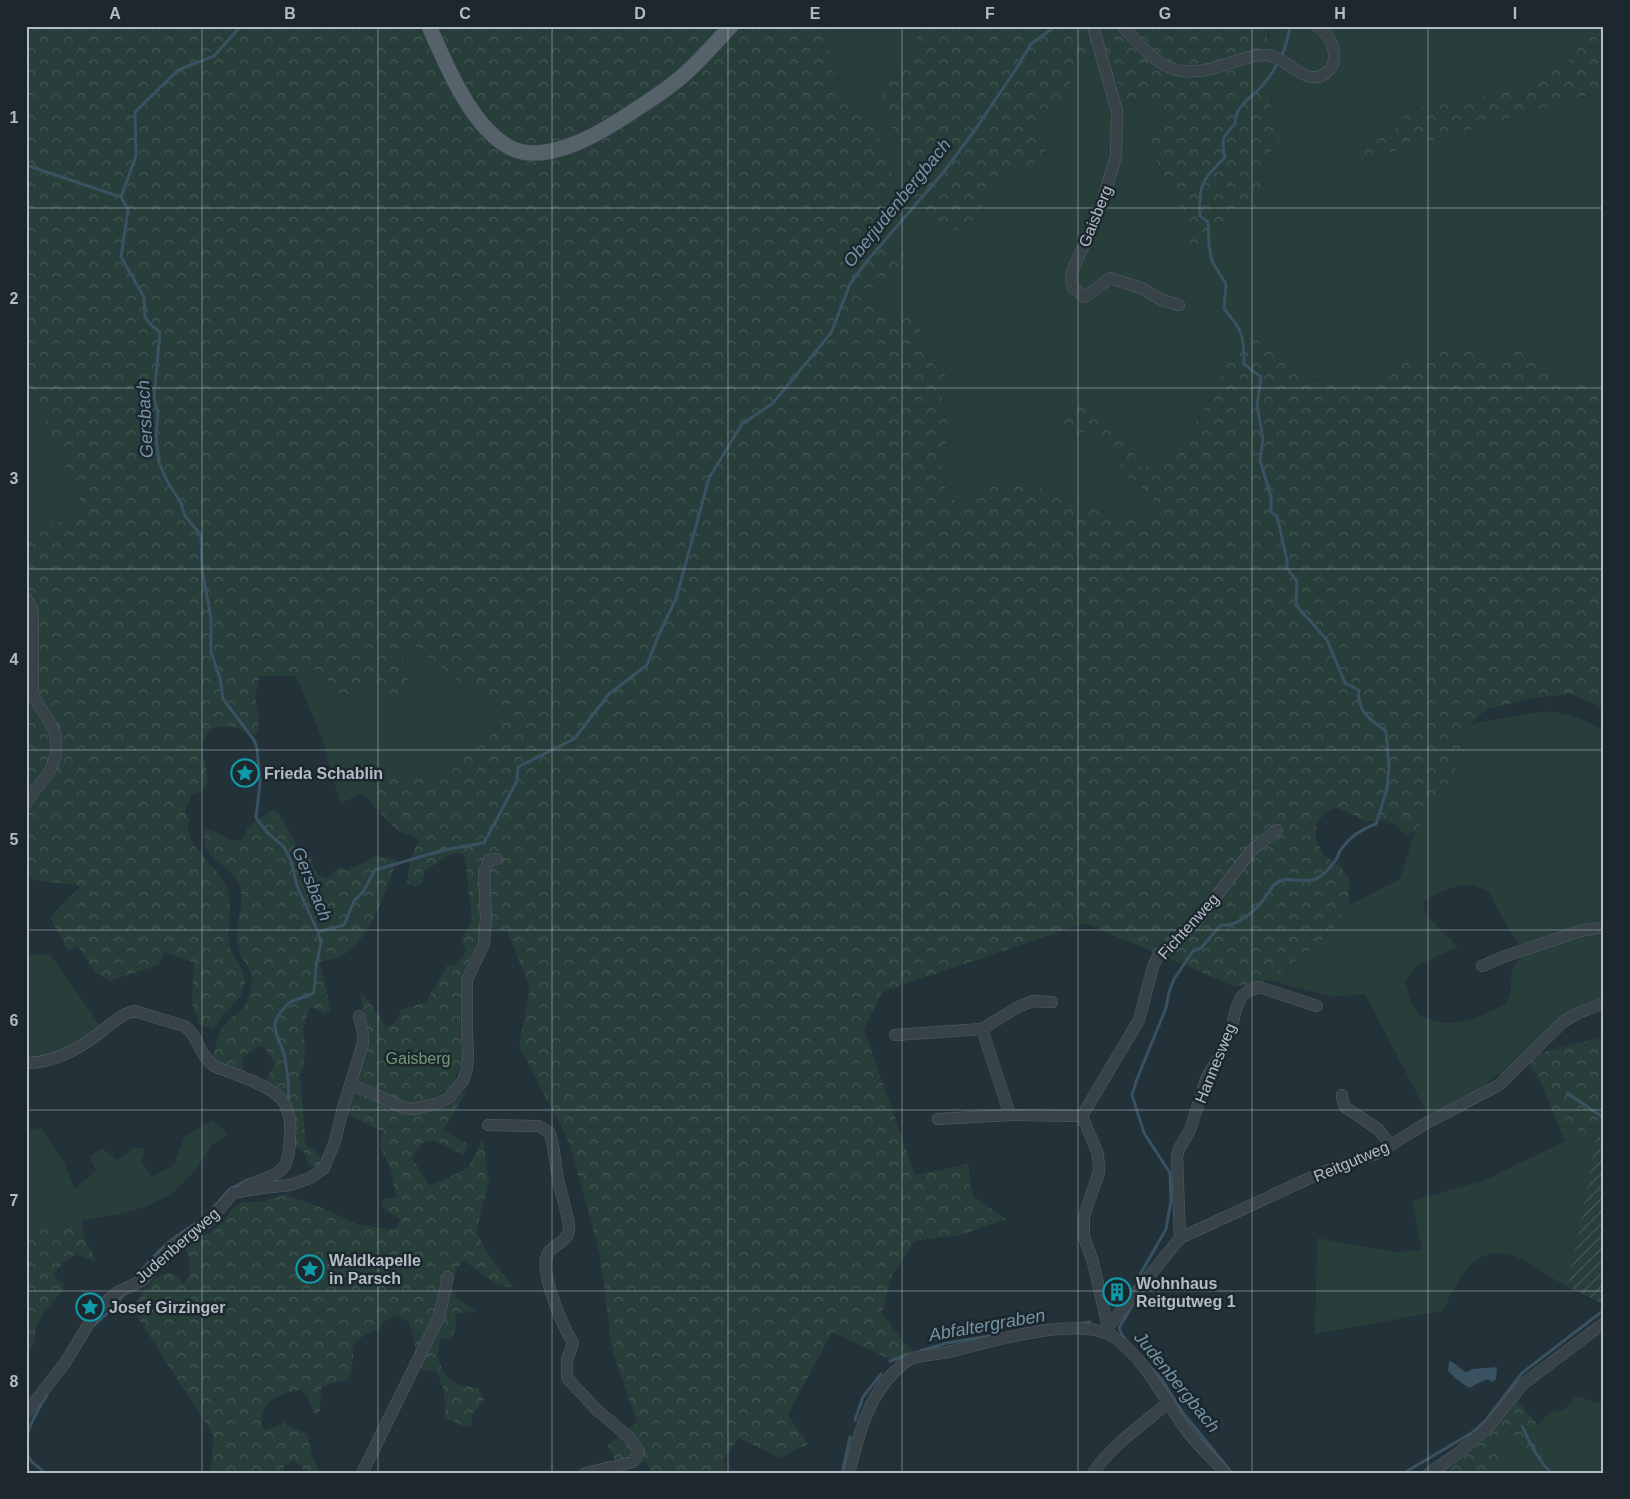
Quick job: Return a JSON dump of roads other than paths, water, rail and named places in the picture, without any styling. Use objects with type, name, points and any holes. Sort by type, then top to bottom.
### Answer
[{"type":"main road","points":[[428,26],[445,62],[476,117],[493,136],[510,148],[531,153],[571,146],[608,128],[673,84],[731,26]]},
{"type":"street","name":"Gaisberg","points":[[1093,26],[1117,111],[1116,156],[1099,212],[1072,271],[1073,288],[1085,297],[1110,278],[1141,288],[1162,300],[1179,305]]},
{"type":"street","points":[[1122,26],[1150,56],[1163,65],[1177,71],[1207,71],[1250,56],[1266,55],[1275,56],[1305,76],[1314,78],[1324,76],[1331,68],[1334,60],[1331,40],[1326,32],[1317,26]]},
{"type":"street","points":[[26,598],[32,608],[33,619],[33,692],[35,701],[55,730],[56,749],[50,772],[26,803]]},
{"type":"street","name":"Fichtenweg","points":[[1082,1116],[1139,1020],[1153,967],[1158,956],[1194,925],[1251,851],[1277,830]]},
{"type":"street","points":[[351,1086],[411,1110],[438,1103],[448,1098],[463,1082],[468,1056],[466,1032],[467,980],[484,941],[486,918],[484,869],[489,860],[497,859]]},
{"type":"street","points":[[1482,966],[1494,960],[1580,931],[1604,927]]},
{"type":"street","name":"Hannesweg","points":[[1180,1238],[1177,1156],[1190,1130],[1206,1079],[1221,1053],[1232,1026],[1241,997],[1248,991],[1259,987],[1317,1006]]},
{"type":"street","points":[[895,1035],[982,1029],[1018,1007],[1033,1001],[1052,1002]]},
{"type":"street","name":"Reitgutweg","points":[[1109,1331],[1134,1295],[1180,1238],[1323,1172],[1345,1163],[1372,1156],[1428,1122],[1499,1085],[1563,1022],[1578,1013],[1604,1003]]},
{"type":"street","points":[[26,1063],[59,1057],[84,1043],[117,1019],[134,1011],[190,1029],[205,1056],[214,1066],[245,1078],[280,1098],[286,1106],[290,1118],[290,1148],[286,1165],[282,1171],[233,1194]]},
{"type":"street","name":"Judenbergweg","points":[[26,1413],[66,1362],[95,1313],[106,1300],[143,1280],[175,1243],[208,1221],[233,1194],[290,1185],[310,1178],[324,1168],[334,1146],[363,1043],[362,1024],[359,1016]]},
{"type":"street","points":[[982,1029],[1010,1115]]},
{"type":"street","points":[[1342,1095],[1342,1102],[1345,1107],[1378,1129],[1391,1145]]},
{"type":"street","points":[[938,1119],[1010,1115],[1082,1116],[1098,1154],[1099,1172],[1084,1216],[1084,1237],[1109,1331],[1136,1358],[1169,1402],[1183,1426],[1225,1473]]},
{"type":"street","points":[[488,1125],[540,1126],[550,1133],[558,1183],[570,1227],[565,1240],[550,1251],[545,1260],[561,1322],[573,1344],[567,1360],[567,1378],[597,1410],[630,1438],[639,1452],[633,1462],[585,1473]]},
{"type":"street","points":[[362,1473],[440,1316],[448,1276]]},
{"type":"street","points":[[1429,1473],[1457,1454],[1488,1427],[1524,1384],[1604,1323]]},
{"type":"street","points":[[849,1473],[858,1436],[872,1403],[882,1386],[908,1360],[921,1355],[947,1352],[997,1339],[1041,1331],[1064,1328],[1109,1331]]},
{"type":"street","points":[[1093,1473],[1098,1465],[1121,1442],[1169,1402]]},
{"type":"water","points":[[1449,1361],[1467,1372],[1472,1369],[1497,1367],[1496,1379],[1492,1382],[1487,1379],[1469,1388],[1448,1371]]},
{"type":"waterway","points":[[121,197],[136,156],[135,112],[178,70],[214,56],[241,26]]},
{"type":"waterway","name":"Oberjudenbergbach","points":[[318,932],[344,925],[354,901],[363,892],[375,870],[444,850],[484,843],[517,781],[518,767],[574,739],[609,694],[647,665],[676,599],[709,478],[742,424],[773,403],[831,333],[850,284],[867,261],[942,174],[977,127],[1031,44],[1056,26]]},
{"type":"waterway","name":"Judenbergbach","points":[[1137,1280],[1166,1229],[1171,1201],[1170,1173],[1144,1133],[1132,1095],[1166,1008],[1174,979],[1193,951],[1201,948],[1221,925],[1233,924],[1250,913],[1260,904],[1276,883],[1285,880],[1310,880],[1326,872],[1347,842],[1361,831],[1376,824],[1387,789],[1389,767],[1386,731],[1375,723],[1362,709],[1359,690],[1345,683],[1327,640],[1296,605],[1297,582],[1287,568],[1287,560],[1277,516],[1271,512],[1271,497],[1260,460],[1263,439],[1257,406],[1261,377],[1244,364],[1244,347],[1239,328],[1224,309],[1226,284],[1212,261],[1208,222],[1200,216],[1201,189],[1207,177],[1225,157],[1223,146],[1225,135],[1235,124],[1240,108],[1272,73],[1284,51],[1290,26]]},
{"type":"waterway","name":"Gersbach","points":[[26,165],[121,197],[128,210],[121,257],[144,297],[145,317],[160,332],[154,397],[158,414],[156,437],[159,462],[166,479],[181,503],[185,516],[201,535],[202,569],[211,618],[211,652],[220,678],[223,699],[254,740],[257,748],[260,782],[256,818],[267,832],[284,847],[291,861],[297,886],[318,932],[321,943],[316,966],[314,992],[287,1005],[281,1011],[275,1024],[286,1066],[288,1104]]},
{"type":"waterway","points":[[1567,1093],[1604,1118]]},
{"type":"waterway","name":"Gersbach","points":[[214,1207],[230,1189],[249,1179]]},
{"type":"waterway","name":"Gersbach","points":[[135,1279],[166,1244],[205,1218]]},
{"type":"waterway","name":"Gersbach","points":[[92,1327],[112,1309],[124,1294]]},
{"type":"waterway","name":"Judenbergbach","points":[[1126,1340],[1119,1328],[1132,1306]]},
{"type":"waterway","points":[[1404,1473],[1473,1432],[1486,1420],[1522,1373],[1604,1310]]},
{"type":"waterway","name":"Abfaltergraben","points":[[1080,1324],[1090,1322]]},
{"type":"waterway","name":"Abfaltergraben","points":[[920,1351],[947,1343],[995,1335]]},
{"type":"waterway","name":"Abfaltergraben","points":[[890,1361],[907,1355]]},
{"type":"waterway","name":"Judenbergbach","points":[[1150,1367],[1161,1378],[1183,1413],[1232,1473]]},
{"type":"waterway","name":"Abfaltergraben","points":[[855,1420],[863,1397],[881,1374]]},
{"type":"waterway","name":"Gersbach","points":[[44,1473],[32,1462],[26,1446],[30,1427],[47,1395]]},
{"type":"waterway","points":[[1522,1426],[1542,1463],[1551,1473]]},
{"type":"waterway","name":"Abfaltergraben","points":[[842,1473],[850,1437]]},
{"type":"place","name":"Frieda Schablin","points":[[245,773]]},
{"type":"place","name":"Waldkapelle in Parsch","points":[[310,1269]]},
{"type":"place","name":"Wohnhaus Reitgutweg 1","points":[[1117,1292]]},
{"type":"place","name":"Josef Girzinger","points":[[90,1307]]}]
